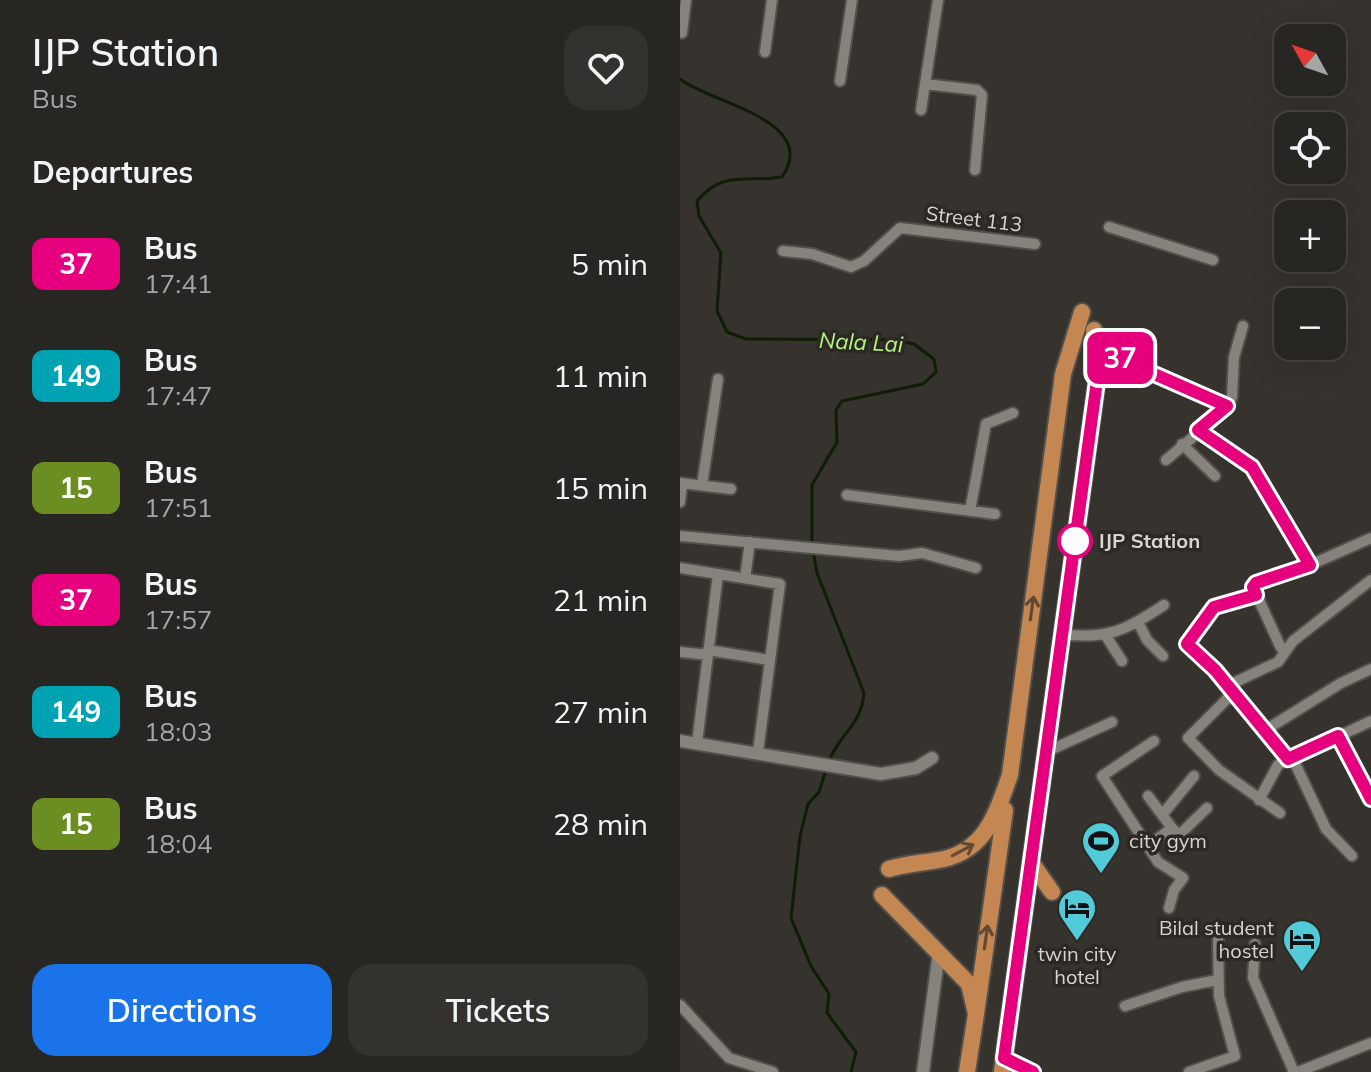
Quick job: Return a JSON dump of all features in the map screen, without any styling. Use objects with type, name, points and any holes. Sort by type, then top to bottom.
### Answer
[{"type":"highway","points":[[967,1072],[1063,374],[1082,312]]},
{"type":"highway","points":[[1003,1065],[1097,381],[1094,339]]},
{"type":"highway","points":[[889,869],[914,861],[945,859],[965,851],[983,838],[1010,775]]},
{"type":"highway","points":[[1031,862],[1052,892]]},
{"type":"highway","points":[[882,895],[969,984],[976,1014]]},
{"type":"street","points":[[682,33],[686,0]]},
{"type":"street","points":[[765,52],[772,0]]},
{"type":"street","points":[[840,81],[852,0]]},
{"type":"street","points":[[921,110],[938,0]]},
{"type":"street","points":[[925,84],[977,90],[982,95],[975,170]]},
{"type":"street","points":[[1109,227],[1213,260]]},
{"type":"street","name":"Street 113","points":[[783,251],[812,254],[851,267],[864,261],[900,228],[1035,244]]},
{"type":"street","points":[[1166,460],[1227,406],[1232,397],[1234,357],[1243,326]]},
{"type":"street","points":[[1094,339],[1227,406]]},
{"type":"street","points":[[702,485],[718,379]]},
{"type":"street","points":[[970,511],[986,424],[1013,413]]},
{"type":"street","points":[[1198,430],[1252,467],[1310,565]]},
{"type":"street","points":[[1182,444],[1215,476]]},
{"type":"street","points":[[680,502],[681,483],[731,489]]},
{"type":"street","points":[[847,495],[995,514]]},
{"type":"street","points":[[680,536],[899,556],[922,553],[976,568]]},
{"type":"street","points":[[1281,648],[1256,595],[1253,587],[1256,583],[1310,565],[1371,538]]},
{"type":"street","points":[[745,578],[750,542]]},
{"type":"street","points":[[680,568],[780,584],[758,752]]},
{"type":"street","points":[[697,743],[718,574]]},
{"type":"street","points":[[1280,813],[1219,770],[1188,738],[1229,690],[1278,662],[1293,641],[1371,580]]},
{"type":"street","points":[[1256,595],[1214,607],[1187,644],[1215,670],[1290,758],[1326,829],[1352,856]]},
{"type":"street","points":[[1062,634],[1106,636],[1138,622],[1164,605]]},
{"type":"street","points":[[1138,622],[1147,640],[1163,656]]},
{"type":"street","points":[[1106,636],[1122,661]]},
{"type":"street","points":[[680,652],[769,660]]},
{"type":"street","points":[[1264,731],[1341,683],[1371,669]]},
{"type":"street","points":[[1046,752],[1112,722]]},
{"type":"street","points":[[1259,800],[1278,765],[1370,723]]},
{"type":"street","points":[[1338,736],[1371,799]]},
{"type":"street","points":[[680,741],[881,774],[903,772],[932,758]]},
{"type":"street","points":[[1154,741],[1102,776],[1158,862],[1183,878],[1174,890],[1169,908]]},
{"type":"street","points":[[1162,815],[1194,776]]},
{"type":"street","points":[[1148,796],[1179,835],[1207,808]]},
{"type":"street","points":[[1148,846],[1172,828]]},
{"type":"street","points":[[1189,1072],[1235,1056],[1217,980],[1218,939]]},
{"type":"street","points":[[1255,944],[1253,978],[1296,1072],[1371,1043]]},
{"type":"street","points":[[923,1072],[939,952]]},
{"type":"street","points":[[1125,1006],[1182,987],[1217,980]]},
{"type":"street","points":[[680,1005],[729,1058],[773,1072]]},
{"type":"street","points":[[1003,1065],[1033,1072]]},
{"type":"waterway","name":"Nala Lai","points":[[680,79],[775,127],[787,141],[790,157],[782,177],[727,181],[707,191],[697,201],[699,216],[721,253],[717,311],[727,332],[746,339],[895,340],[914,344],[934,359],[936,372],[923,384],[842,401],[836,410],[837,442],[812,485],[812,544]]},
{"type":"waterway","name":"Nala Lai","points":[[813,551],[817,573],[864,693],[859,714],[828,763]]},
{"type":"waterway","name":"Nala Lai","points":[[826,770],[819,792],[808,804],[800,836],[791,918],[811,966],[829,994],[827,1013],[856,1052],[851,1072]]},
{"type":"bus line","name":"37","points":[[1033,1072],[1004,1058],[1097,381],[1095,348],[1227,406],[1198,430],[1252,467],[1310,565],[1256,583],[1253,587],[1256,595],[1214,607],[1187,644],[1215,670],[1288,759],[1338,736],[1371,799]]},
{"type":"place","name":"IJP Station","points":[[1075,541]]},
{"type":"place","name":"city gym","points":[[1101,875]]},
{"type":"place","name":"twin city hotel","points":[[1077,942]]},
{"type":"place","name":"Bilal student hostel","points":[[1302,973]]}]
